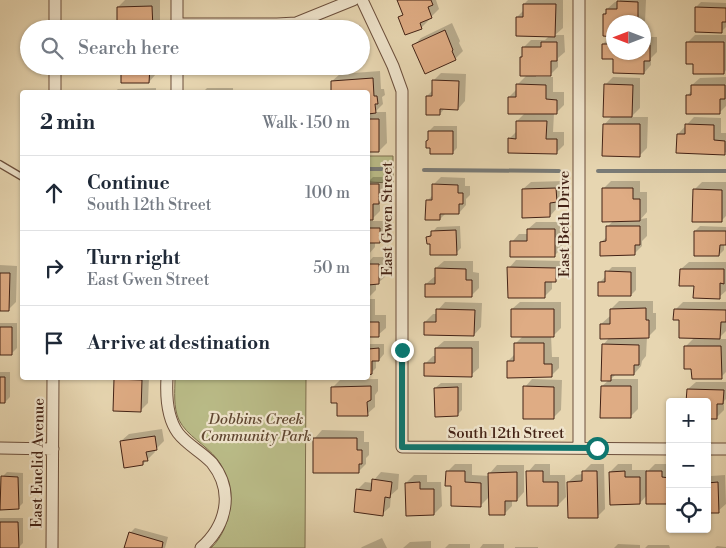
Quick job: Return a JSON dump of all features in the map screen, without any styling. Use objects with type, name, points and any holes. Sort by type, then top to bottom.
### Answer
[{"type":"street","points":[[55,0],[55,20]]},
{"type":"street","points":[[176,20],[177,0]]},
{"type":"street","points":[[303,20],[353,0]]},
{"type":"street","name":"East Gwen Street","points":[[362,0],[393,66],[402,91],[402,447]]},
{"type":"street","name":"East Beth Drive","points":[[579,0],[579,448]]},
{"type":"street","points":[[55,75],[55,90]]},
{"type":"street","points":[[177,75],[177,90]]},
{"type":"street","name":"East Euclid Avenue","points":[[52,548],[53,380]]},
{"type":"street","points":[[167,380],[167,403],[172,422],[178,434],[212,463],[220,476],[224,488],[226,504],[220,524],[210,540],[201,548]]},
{"type":"street","name":"South 12th Street","points":[[402,447],[666,449]]},
{"type":"street","points":[[0,448],[53,448]]},
{"type":"street","points":[[711,449],[726,449]]},
{"type":"lane","points":[[0,164],[20,176]]},
{"type":"green space","points":[[370,156],[393,156],[393,183],[370,182]]},
{"type":"green space","name":"Dobbins Creek Community Park","points":[[175,380],[306,380],[305,548],[211,548],[219,539],[228,517],[230,492],[227,480],[217,459],[182,426],[175,404]]},
{"type":"building","points":[[397,0],[431,0],[433,5],[428,7],[432,18],[420,23],[422,29],[405,35],[398,17],[403,15]]},
{"type":"building","points":[[617,1],[638,2],[638,15],[606,15],[606,36],[603,36],[603,14],[606,14],[606,9],[617,9]]},
{"type":"building","points":[[523,4],[556,4],[555,37],[516,36],[516,17],[523,17]]},
{"type":"building","points":[[152,6],[153,20],[117,20],[117,7]]},
{"type":"building","points":[[695,7],[726,8],[726,22],[722,22],[722,33],[695,32]]},
{"type":"building","points":[[445,30],[456,60],[425,74],[412,45]]},
{"type":"building","points":[[541,42],[557,42],[557,61],[551,61],[551,76],[520,76],[522,47],[541,47]]},
{"type":"building","points":[[686,42],[724,42],[724,74],[693,74],[693,64],[686,64]]},
{"type":"building","points":[[602,44],[606,44],[606,59],[602,59]]},
{"type":"building","points":[[613,60],[650,60],[644,61],[644,74],[613,73]]},
{"type":"building","points":[[121,75],[149,75],[149,83],[121,83]]},
{"type":"building","points":[[373,78],[374,96],[377,96],[378,104],[375,104],[376,113],[370,114],[370,90],[331,90],[331,81]]},
{"type":"building","points":[[432,80],[459,81],[458,110],[440,109],[440,115],[426,115],[426,96],[432,96]]},
{"type":"building","points":[[516,84],[546,85],[546,99],[557,100],[557,114],[508,114],[508,97],[516,97]]},
{"type":"building","points":[[604,84],[633,85],[632,117],[603,117]]},
{"type":"building","points":[[691,85],[725,85],[725,99],[720,99],[720,114],[686,114],[686,95],[691,95]]},
{"type":"building","points":[[370,119],[379,119],[379,152],[370,152]]},
{"type":"building","points":[[516,121],[547,121],[546,139],[557,139],[557,154],[508,153],[508,138],[516,139]]},
{"type":"building","points":[[603,124],[640,124],[640,157],[602,156]]},
{"type":"building","points":[[685,124],[714,125],[714,140],[725,141],[725,155],[676,153],[677,134],[685,134]]},
{"type":"building","points":[[428,131],[453,131],[453,154],[430,154],[430,148],[426,148]]},
{"type":"building","points":[[370,184],[379,184],[379,204],[373,204],[373,220],[370,220]]},
{"type":"building","points":[[432,184],[458,185],[458,193],[463,193],[463,204],[459,204],[459,214],[440,214],[440,220],[425,220],[426,200],[432,200]]},
{"type":"building","points":[[556,188],[557,202],[550,203],[550,217],[522,218],[522,189]]},
{"type":"building","points":[[602,188],[633,188],[633,199],[640,199],[640,221],[602,222]]},
{"type":"building","points":[[693,189],[722,190],[722,222],[692,222]]},
{"type":"building","points":[[606,226],[640,226],[640,245],[635,245],[635,255],[600,256],[600,242],[606,241]]},
{"type":"building","points":[[370,228],[380,228],[380,243],[370,243]]},
{"type":"building","points":[[527,229],[555,229],[555,257],[510,257],[510,241],[527,241]]},
{"type":"building","points":[[456,230],[457,255],[430,255],[430,244],[427,244],[426,237],[431,236],[431,231]]},
{"type":"building","points":[[694,231],[726,231],[726,245],[720,245],[719,256],[694,256]]},
{"type":"building","points":[[370,264],[379,264],[379,284],[370,285]]},
{"type":"building","points":[[507,267],[556,268],[556,282],[545,282],[545,298],[508,298]]},
{"type":"building","points":[[435,268],[466,269],[466,280],[472,280],[472,297],[425,297],[425,284],[435,284]]},
{"type":"building","points":[[680,269],[724,269],[724,284],[720,283],[720,299],[693,298],[694,286],[679,286]]},
{"type":"building","points":[[605,271],[631,272],[631,296],[598,296],[598,282],[605,282]]},
{"type":"building","points":[[0,273],[10,273],[9,311],[0,311]]},
{"type":"building","points":[[646,308],[646,320],[649,320],[649,338],[600,339],[600,324],[610,324],[610,309]]},
{"type":"building","points":[[436,309],[475,310],[474,336],[424,335],[424,322],[436,322]]},
{"type":"building","points":[[511,309],[554,309],[554,337],[511,337]]},
{"type":"building","points":[[674,309],[726,310],[726,322],[721,322],[720,339],[679,338],[679,320],[673,320]]},
{"type":"building","points":[[370,322],[379,322],[379,337],[370,337]]},
{"type":"building","points":[[0,327],[12,327],[12,355],[0,355]]},
{"type":"building","points":[[514,343],[544,343],[544,364],[552,364],[552,377],[507,378],[507,361],[514,361]]},
{"type":"building","points":[[602,344],[639,345],[639,365],[634,365],[634,375],[611,375],[611,381],[601,381]]},
{"type":"building","points":[[684,346],[721,346],[722,379],[692,379],[691,369],[684,369]]},
{"type":"building","points":[[379,348],[379,361],[372,361],[372,374],[370,374],[370,349]]},
{"type":"building","points":[[435,348],[472,348],[472,377],[424,376],[424,363],[435,363]]},
{"type":"building","points":[[0,377],[5,377],[5,403],[0,403]]},
{"type":"building","points":[[114,380],[142,380],[141,412],[113,411]]},
{"type":"building","points":[[371,386],[371,400],[367,402],[368,416],[337,416],[337,403],[331,403],[331,387]]},
{"type":"building","points":[[523,386],[554,387],[554,419],[523,419]]},
{"type":"building","points":[[601,386],[631,386],[631,418],[600,418]]},
{"type":"building","points":[[458,387],[458,416],[435,417],[434,388]]},
{"type":"building","points":[[687,389],[724,390],[723,404],[717,404],[717,419],[711,419],[711,398],[686,398]]},
{"type":"building","points":[[155,436],[157,450],[146,452],[148,461],[143,461],[143,465],[124,468],[120,441]]},
{"type":"building","points":[[313,438],[357,438],[357,450],[362,450],[362,464],[359,464],[359,473],[313,473]]},
{"type":"building","points":[[446,471],[465,471],[465,482],[481,483],[481,507],[451,506],[451,486],[445,486]]},
{"type":"building","points":[[526,471],[543,471],[543,482],[558,482],[558,506],[527,506]]},
{"type":"building","points":[[582,471],[597,471],[598,518],[568,518],[567,482],[582,481]]},
{"type":"building","points":[[625,471],[625,477],[640,477],[640,504],[610,505],[609,472]]},
{"type":"building","points":[[646,471],[662,471],[662,477],[666,478],[666,504],[646,504]]},
{"type":"building","points":[[517,472],[517,501],[505,501],[505,515],[489,515],[488,473]]},
{"type":"building","points":[[1,476],[18,477],[19,509],[0,510]]},
{"type":"building","points":[[372,479],[392,482],[390,498],[385,497],[383,516],[354,512],[356,489],[371,491]]},
{"type":"building","points":[[420,482],[420,489],[434,489],[434,515],[406,516],[405,483]]},
{"type":"building","points":[[718,482],[719,513],[711,513],[711,483]]},
{"type":"building","points":[[0,522],[18,522],[19,548],[0,548]]},
{"type":"building","points":[[129,532],[163,542],[162,548],[124,548]]},
{"type":"waterway","points":[[370,169],[382,169]]},
{"type":"waterway","points":[[424,170],[559,171]]},
{"type":"waterway","points":[[598,171],[726,171]]},
{"type":"route","points":[[402,350],[402,447],[597,448]]}]
